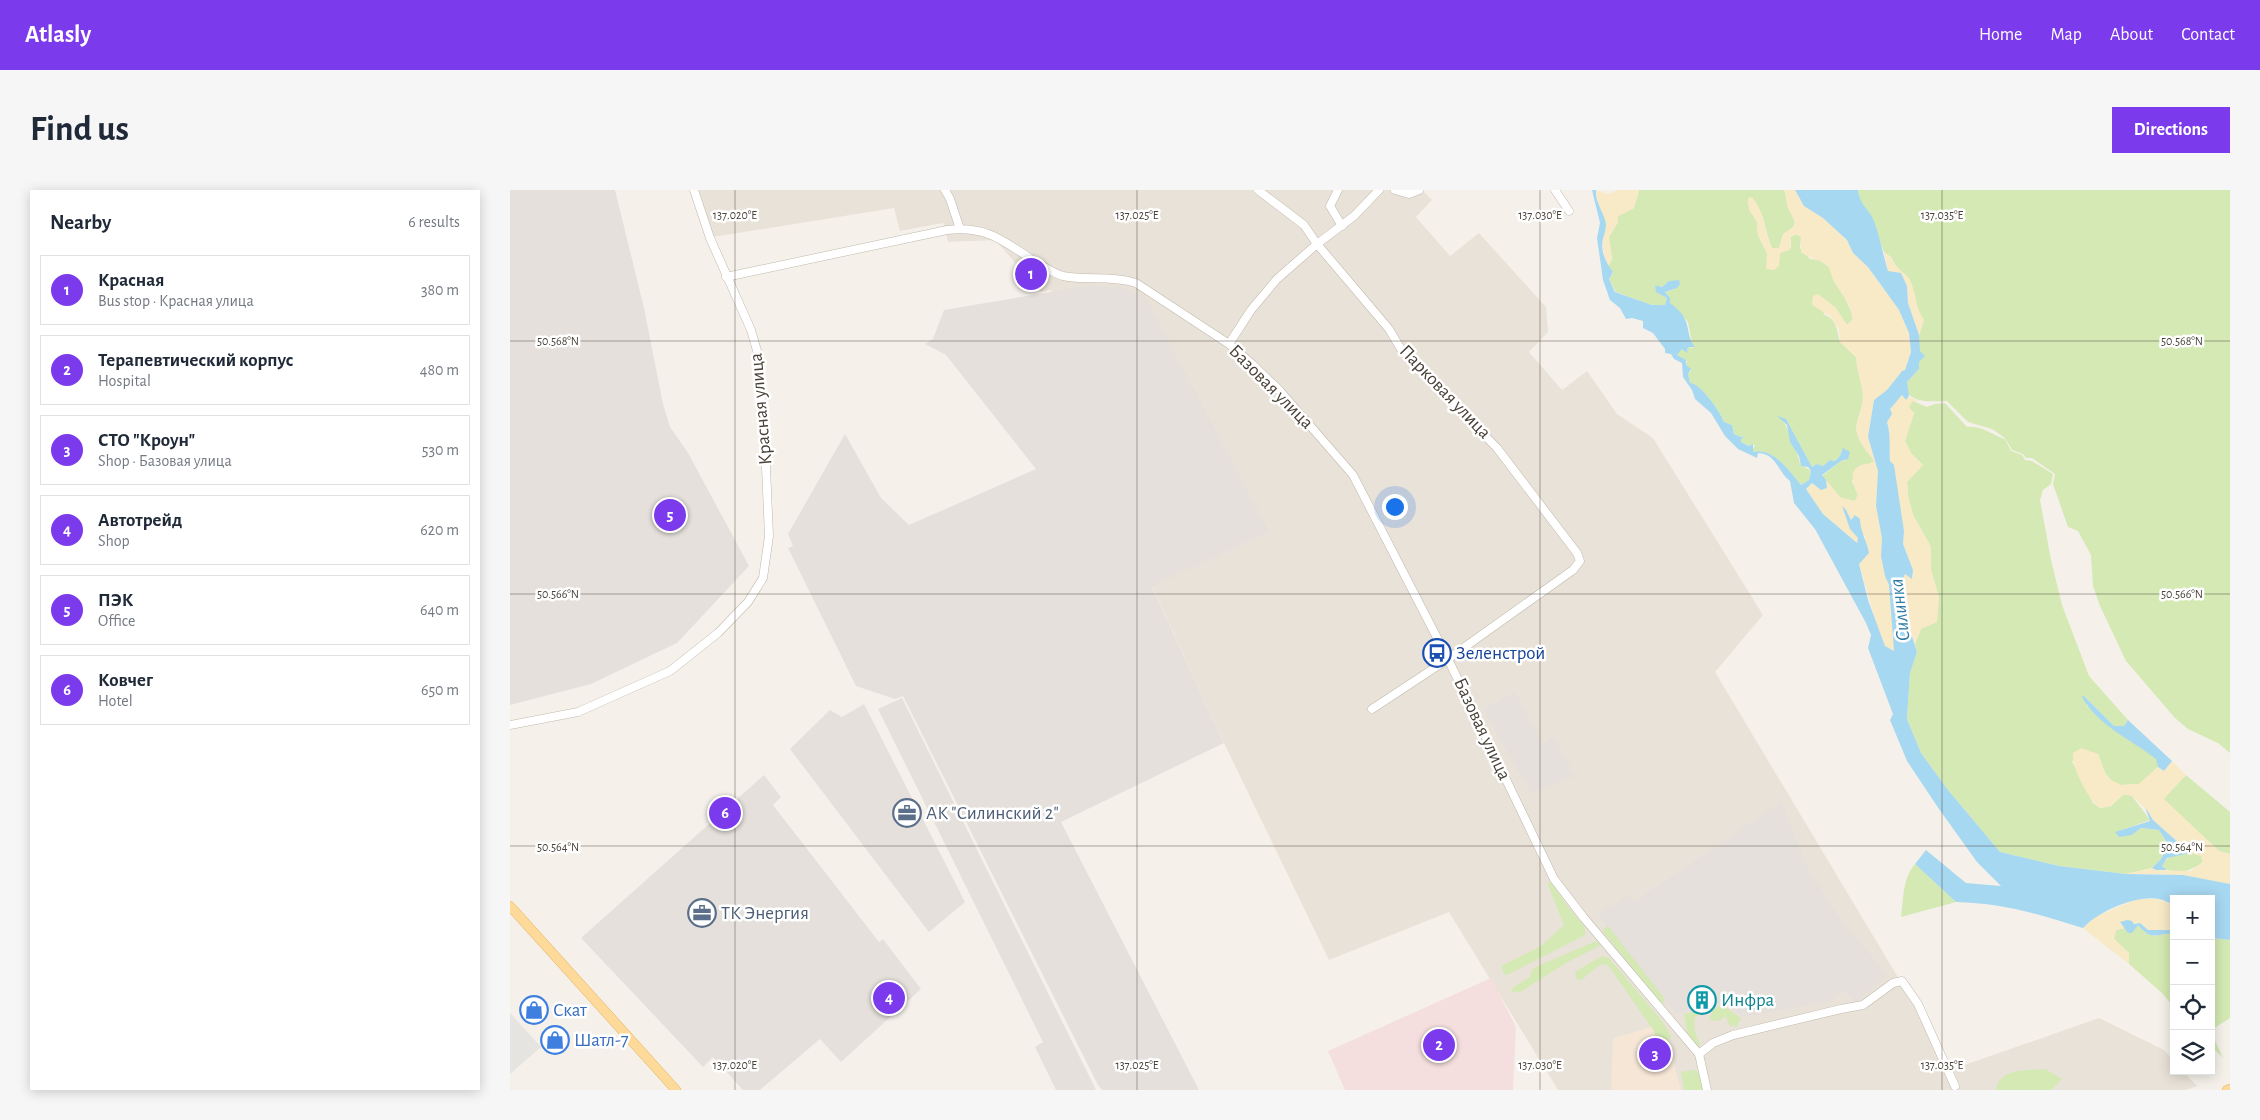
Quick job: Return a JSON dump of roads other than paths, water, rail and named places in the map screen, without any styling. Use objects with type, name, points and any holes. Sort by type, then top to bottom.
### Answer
[{"type":"main road","points":[[510,906],[676,1090]]},
{"type":"street","name":"Красная улица","points":[[510,725],[578,712],[670,671],[718,633],[748,602],[763,578],[769,536],[766,445],[758,354],[751,330],[726,277],[694,190]]},
{"type":"street","points":[[726,277],[960,229],[950,199],[944,190]]},
{"type":"street","name":"Парковая улица","points":[[1258,190],[1304,225],[1317,244],[1389,330],[1402,351],[1497,448],[1577,553],[1580,561],[1573,570],[1448,659]]},
{"type":"street","points":[[1338,190],[1330,206],[1342,226]]},
{"type":"street","points":[[1229,344],[1265,292],[1317,244],[1342,226],[1379,190]]},
{"type":"street","points":[[1395,190],[1409,194],[1419,190]]},
{"type":"street","points":[[1555,190],[1569,211]]},
{"type":"street","name":"Базовая улица","points":[[960,229],[972,229],[997,236],[1044,267],[1063,276],[1121,278],[1136,283],[1229,344],[1280,391],[1353,475],[1448,659],[1554,879],[1584,918],[1699,1054],[1706,1090]]},
{"type":"street","points":[[1372,709],[1448,659]]},
{"type":"street","points":[[1699,1054],[1713,1043],[1734,1035],[1864,1005],[1894,983],[1902,980],[1918,1004],[1955,1086]]},
{"type":"water","name":"Силинка","points":[[1592,190],[1596,190],[1597,199],[1606,224],[1602,248],[1606,261],[1613,272],[1609,279],[1615,292],[1652,305],[1665,305],[1667,298],[1656,292],[1655,285],[1662,287],[1669,281],[1679,280],[1680,284],[1677,288],[1665,292],[1670,298],[1670,303],[1683,315],[1695,347],[1688,347],[1687,353],[1682,349],[1677,355],[1686,360],[1686,365],[1691,369],[1688,374],[1690,383],[1699,388],[1710,399],[1724,422],[1732,425],[1734,434],[1741,437],[1745,436],[1741,439],[1741,442],[1749,446],[1753,444],[1753,452],[1767,453],[1780,461],[1801,485],[1809,480],[1811,471],[1808,467],[1801,466],[1799,456],[1790,442],[1787,425],[1777,416],[1786,419],[1812,467],[1817,464],[1823,466],[1830,460],[1835,461],[1840,456],[1843,448],[1850,452],[1848,459],[1841,461],[1822,475],[1826,480],[1827,488],[1821,490],[1812,483],[1806,489],[1823,514],[1857,543],[1858,538],[1850,529],[1842,506],[1851,520],[1855,515],[1860,519],[1869,553],[1859,564],[1868,600],[1885,646],[1894,651],[1889,585],[1881,556],[1882,538],[1876,506],[1878,471],[1868,437],[1874,400],[1887,390],[1902,371],[1905,370],[1911,352],[1909,333],[1899,310],[1868,267],[1853,253],[1847,240],[1823,218],[1804,206],[1795,190],[1858,190],[1860,200],[1874,221],[1888,271],[1901,273],[1907,286],[1908,303],[1919,335],[1920,351],[1925,356],[1919,362],[1919,369],[1907,382],[1909,396],[1906,400],[1902,395],[1890,409],[1892,414],[1887,422],[1890,461],[1894,465],[1904,531],[1903,544],[1913,570],[1912,579],[1905,574],[1902,581],[1901,602],[1917,652],[1910,673],[1907,719],[1921,753],[1948,790],[2000,852],[2059,866],[2126,874],[2183,875],[2230,884],[2230,940],[2215,938],[2215,895],[2170,895],[2170,903],[2159,899],[2140,899],[2107,910],[2083,928],[2005,907],[1956,902],[1915,864],[1926,850],[1966,883],[2001,886],[1977,862],[1907,761],[1890,720],[1893,714],[1868,648],[1871,635],[1866,623],[1815,529],[1794,503],[1790,481],[1769,456],[1758,453],[1757,458],[1738,449],[1725,436],[1711,413],[1695,399],[1692,390],[1683,377],[1682,363],[1674,359],[1671,354],[1665,353],[1665,349],[1653,333],[1643,328],[1643,321],[1632,318],[1626,319],[1620,308],[1610,300],[1603,280],[1597,238],[1600,223]]},
{"type":"water","points":[[2083,695],[2114,726],[2124,726],[2128,720],[2172,761],[2164,771],[2158,767],[2156,759],[2097,716],[2082,697]]},
{"type":"water","points":[[2145,807],[2153,820],[2190,853],[2167,858],[2162,866],[2167,870],[2152,868],[2161,859],[2168,844],[2159,830],[2141,828],[2132,835],[2119,837],[2115,832],[2150,821]]},
{"type":"water","points":[[2127,920],[2132,921],[2134,924],[2140,923],[2148,930],[2170,930],[2170,934],[2155,936],[2148,934],[2138,925],[2132,933],[2128,933],[2120,922]]},
{"type":"place","name":"Красная","points":[[1031,274]]},
{"type":"place","name":"ПЭК","points":[[670,515]]},
{"type":"place","name":"Зеленстрой","points":[[1437,653]]},
{"type":"place","name":"Ковчег","points":[[725,813]]},
{"type":"place","name":"АК \"Силинский 2\"","points":[[907,813]]},
{"type":"place","name":"ТК Энергия","points":[[702,913]]},
{"type":"place","name":"Автотрейд","points":[[889,998]]},
{"type":"place","name":"Инфра","points":[[1702,1000]]},
{"type":"place","name":"Скат","points":[[534,1010]]},
{"type":"place","name":"Шатл-7","points":[[555,1040]]},
{"type":"place","name":"Терапевтический корпус","points":[[1439,1045]]},
{"type":"place","name":"СТО \"Кроун\"","points":[[1655,1054]]}]
